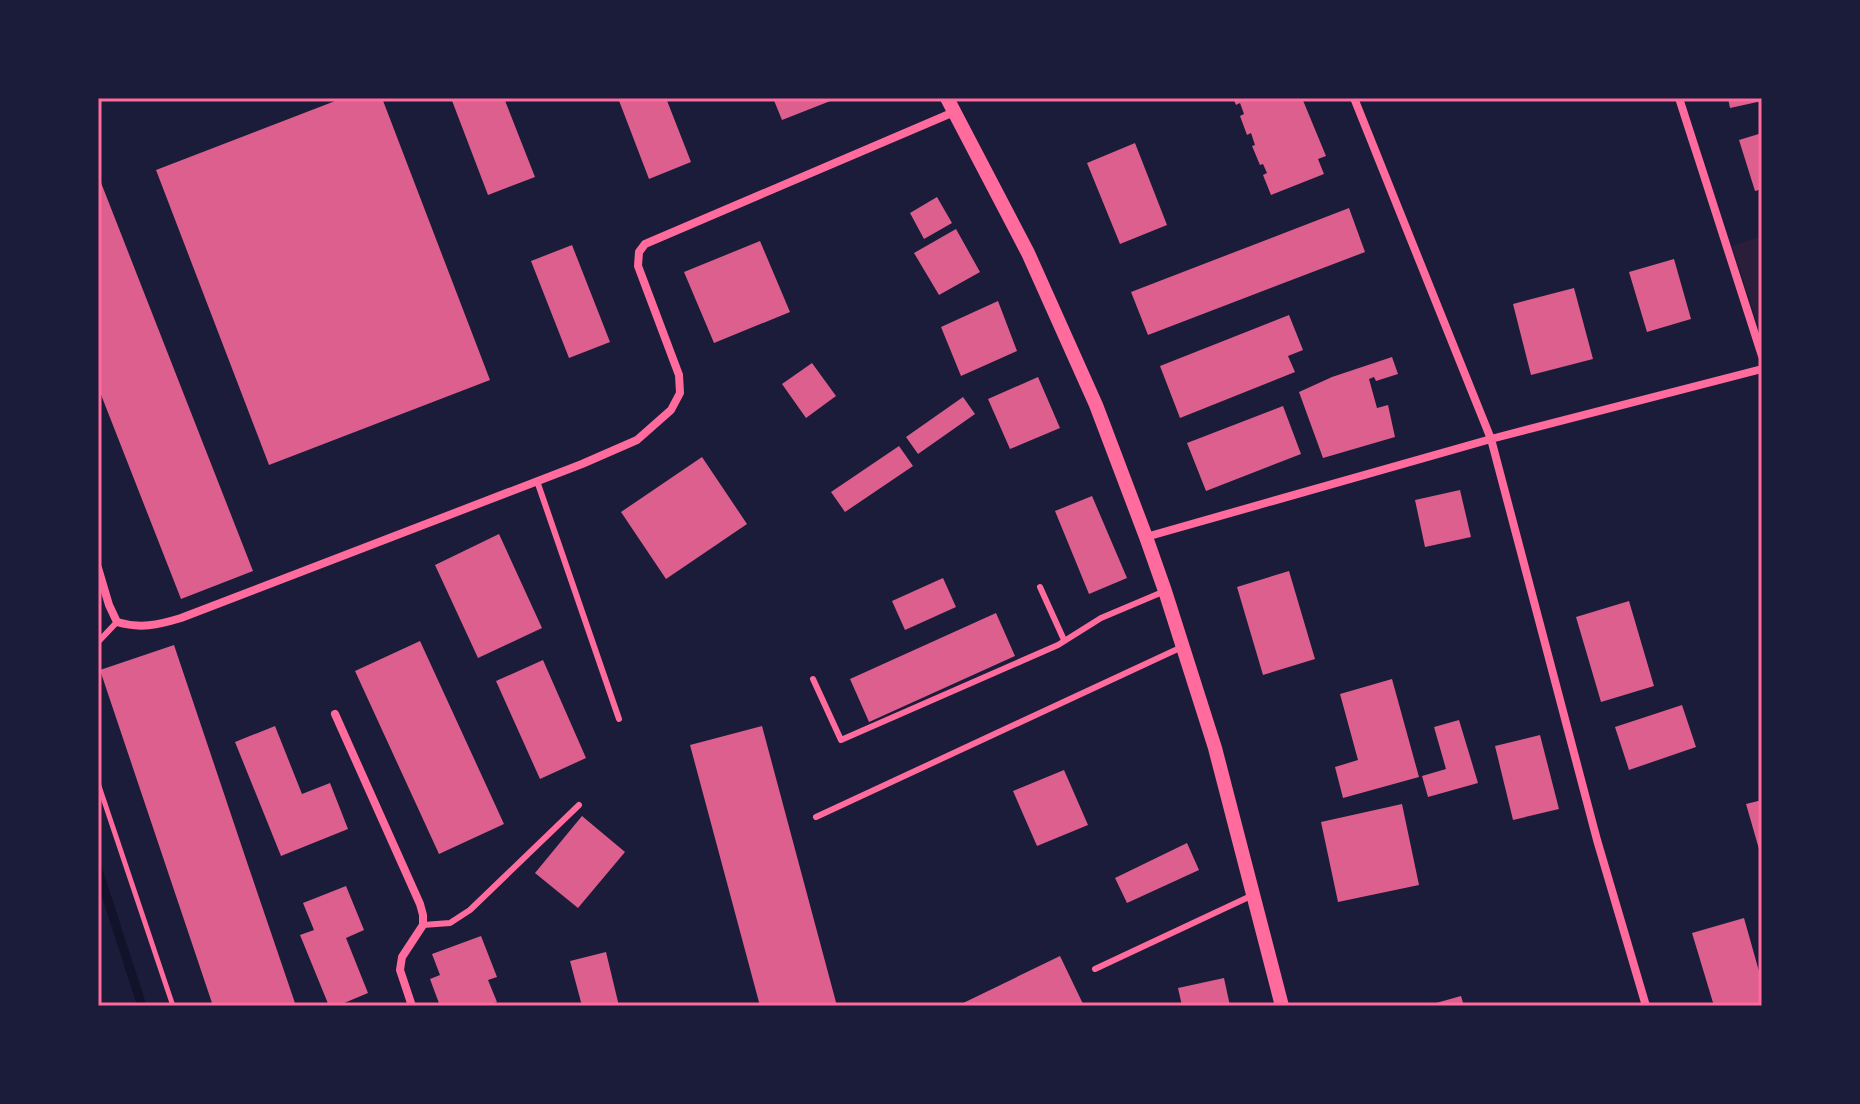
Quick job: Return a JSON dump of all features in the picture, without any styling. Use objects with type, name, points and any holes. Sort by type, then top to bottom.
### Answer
[{"type":"street","points":[[1354,98],[1491,439],[1597,840],[1646,1006]]},
{"type":"street","points":[[1679,98],[1762,356]]},
{"type":"street","points":[[98,568],[117,622],[131,626],[154,626],[582,464],[637,440],[671,410],[680,393],[679,375],[638,266],[639,252],[645,244],[950,105],[1028,253],[1096,405],[1146,537],[1215,748],[1282,1006]]},
{"type":"street","points":[[1146,537],[1491,439],[1762,369]]},
{"type":"street","points":[[335,714],[423,915],[423,925],[402,957],[400,970],[412,1006]]},
{"type":"lane","points":[[537,481],[619,719]]},
{"type":"lane","points":[[1040,587],[1064,640]]},
{"type":"lane","points":[[813,679],[841,740],[1058,645],[1101,618],[1165,591]]},
{"type":"lane","points":[[98,642],[117,622]]},
{"type":"lane","points":[[816,817],[1182,647]]},
{"type":"lane","points":[[423,925],[450,923],[470,910],[579,805]]},
{"type":"lane","points":[[1095,969],[1253,895]]},
{"type":"path","points":[[98,783],[173,1006]]},
{"type":"shaded area","points":[[1762,236],[1762,338],[1732,246]]},
{"type":"building","points":[[343,98],[382,98],[490,380],[269,465],[156,170]]},
{"type":"building","points":[[451,98],[504,98],[535,177],[488,195]]},
{"type":"building","points":[[618,98],[666,98],[691,162],[649,179]]},
{"type":"building","points":[[773,98],[838,98],[782,120]]},
{"type":"building","points":[[1233,98],[1302,98],[1326,156],[1318,159],[1324,174],[1271,195],[1263,175],[1267,173],[1263,164],[1260,165],[1252,146],[1255,145],[1251,133],[1247,135],[1240,116],[1244,114],[1240,103],[1236,105]]},
{"type":"building","points":[[1728,98],[1762,98],[1762,101],[1730,108]]},
{"type":"building","points":[[1762,133],[1762,189],[1755,191],[1739,140]]},
{"type":"building","points":[[1135,143],[1167,225],[1120,244],[1087,163]]},
{"type":"building","points":[[98,175],[253,571],[181,599],[98,387]]},
{"type":"building","points":[[937,197],[952,223],[924,239],[910,213]]},
{"type":"building","points":[[1349,208],[1365,252],[1148,335],[1131,292]]},
{"type":"building","points":[[956,229],[980,272],[939,295],[914,253]]},
{"type":"building","points":[[760,241],[790,312],[714,343],[684,272]]},
{"type":"building","points":[[572,245],[610,342],[569,358],[531,261]]},
{"type":"building","points":[[1674,259],[1691,319],[1647,332],[1629,272]]},
{"type":"building","points":[[1574,288],[1593,359],[1531,375],[1513,304]]},
{"type":"building","points":[[998,301],[1017,351],[961,376],[941,327]]},
{"type":"building","points":[[1289,315],[1303,350],[1288,356],[1295,372],[1180,418],[1160,366]]},
{"type":"building","points":[[1392,357],[1398,374],[1376,381],[1374,377],[1369,379],[1377,408],[1388,405],[1395,437],[1323,458],[1299,392],[1332,377]]},
{"type":"building","points":[[812,363],[836,396],[806,418],[782,384]]},
{"type":"building","points":[[1038,377],[1060,428],[1010,449],[988,399]]},
{"type":"building","points":[[963,397],[975,414],[918,454],[906,437]]},
{"type":"building","points":[[1283,406],[1301,454],[1206,491],[1187,443]]},
{"type":"building","points":[[899,446],[913,466],[845,512],[831,492]]},
{"type":"building","points":[[702,457],[747,524],[666,579],[621,512]]},
{"type":"building","points":[[1460,490],[1471,537],[1425,547],[1415,500]]},
{"type":"building","points":[[1092,496],[1127,578],[1089,594],[1055,511]]},
{"type":"building","points":[[499,534],[542,628],[478,658],[435,565]]},
{"type":"building","points":[[1289,571],[1315,659],[1263,675],[1237,587]]},
{"type":"building","points":[[943,578],[956,607],[905,630],[892,601]]},
{"type":"building","points":[[1629,601],[1654,686],[1601,702],[1576,617]]},
{"type":"building","points":[[996,613],[1015,656],[869,722],[850,679]]},
{"type":"building","points":[[420,641],[504,824],[439,854],[355,671]]},
{"type":"building","points":[[174,645],[296,1006],[213,1006],[100,670]]},
{"type":"building","points":[[543,660],[586,758],[540,779],[496,681]]},
{"type":"building","points":[[1392,679],[1419,777],[1343,798],[1335,767],[1358,760],[1340,694]]},
{"type":"building","points":[[1682,705],[1696,747],[1629,770],[1615,727]]},
{"type":"building","points":[[1459,720],[1478,783],[1428,797],[1422,776],[1446,769],[1434,727]]},
{"type":"building","points":[[275,726],[302,794],[330,783],[348,829],[281,856],[235,742]]},
{"type":"building","points":[[762,726],[837,1006],[760,1006],[690,745]]},
{"type":"building","points":[[1540,735],[1559,809],[1513,820],[1495,746]]},
{"type":"building","points":[[1064,770],[1088,825],[1037,846],[1013,791]]},
{"type":"building","points":[[1762,800],[1762,855],[1761,856],[1746,804]]},
{"type":"building","points":[[1402,804],[1419,885],[1338,902],[1321,822]]},
{"type":"building","points":[[582,816],[625,852],[578,908],[535,873]]},
{"type":"building","points":[[1187,843],[1199,870],[1127,903],[1115,878]]},
{"type":"building","points":[[346,886],[364,930],[346,938],[368,993],[337,1006],[329,1006],[300,935],[314,930],[303,903]]},
{"type":"building","points":[[1744,918],[1762,982],[1762,1006],[1714,1006],[1692,933]]},
{"type":"building","points":[[481,936],[497,977],[488,980],[497,1002],[487,1006],[440,1006],[430,979],[440,975],[432,954]]},
{"type":"building","points":[[606,952],[619,1006],[582,1006],[570,961]]},
{"type":"building","points":[[1060,956],[1084,1006],[957,1006]]},
{"type":"building","points":[[1224,978],[1230,1006],[1182,1006],[1178,988]]},
{"type":"building","points":[[1461,996],[1464,1006],[1429,1006],[1429,1005]]},
{"type":"waterway","points":[[98,870],[142,1006]]}]
